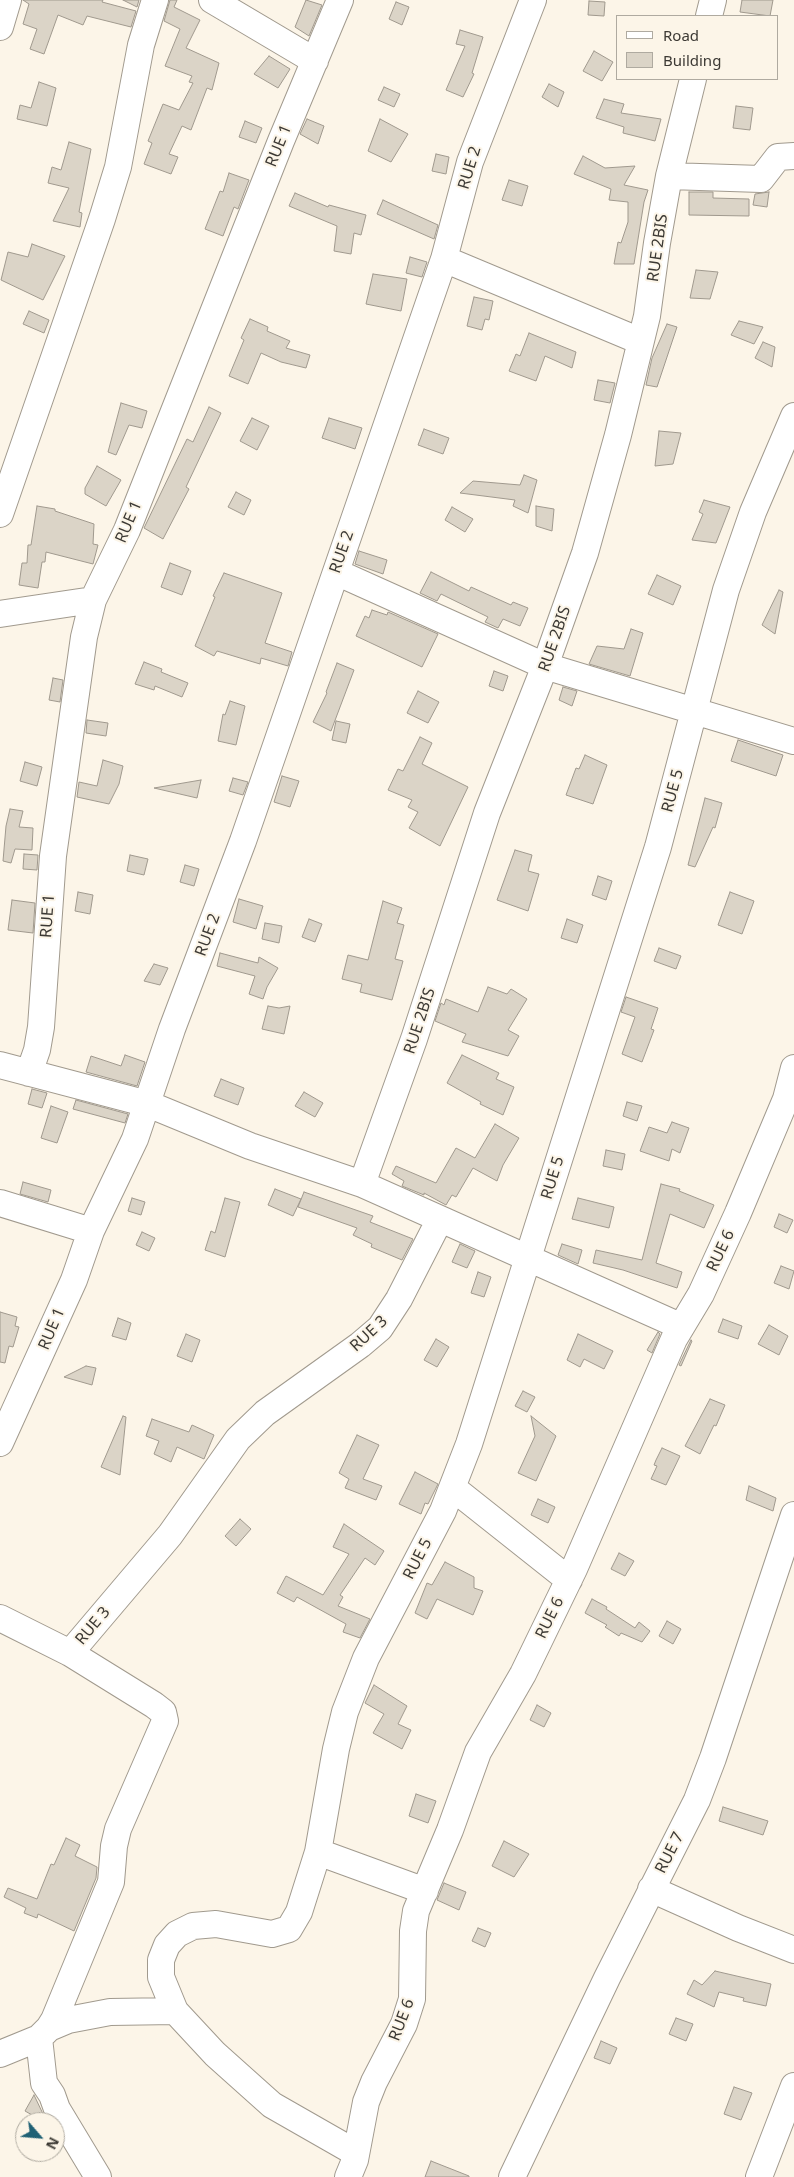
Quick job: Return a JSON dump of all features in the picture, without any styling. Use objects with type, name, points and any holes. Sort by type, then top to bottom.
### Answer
[{"type":"street","points":[[0,27],[8,0]]},
{"type":"street","points":[[0,514],[105,210],[118,166],[141,46],[155,0]]},
{"type":"street","points":[[212,0],[315,61]]},
{"type":"street","name":"RUE 1","points":[[29,1073],[37,1050],[41,1027],[53,856],[84,637],[92,600],[126,530],[281,141],[340,0]]},
{"type":"street","name":"RUE 2","points":[[148,1104],[172,1029],[243,841],[444,259],[470,162],[533,0]]},
{"type":"street","points":[[709,15],[713,0]]},
{"type":"street","name":"RUE 2BIS","points":[[362,1184],[414,1039],[487,813],[546,666],[585,553],[618,435],[652,295],[657,243],[669,176],[693,80]]},
{"type":"street","points":[[669,176],[762,179],[778,158],[794,156]]},
{"type":"street","points":[[444,259],[640,340]]},
{"type":"street","name":"RUE 5","points":[[175,2011],[161,1977],[161,1960],[167,1945],[177,1934],[193,1926],[216,1924],[272,1934],[289,1929],[299,1912],[318,1852],[336,1749],[345,1712],[366,1658],[453,1488],[658,847],[726,590],[742,541],[794,416]]},
{"type":"street","points":[[336,572],[546,666],[794,741]]},
{"type":"street","points":[[0,614],[92,600]]},
{"type":"street","points":[[0,1065],[148,1104],[250,1146],[362,1184],[680,1326]]},
{"type":"street","name":"RUE 6","points":[[352,2165],[370,2092],[409,2011],[413,1988],[413,1931],[416,1911],[450,1830],[478,1752],[523,1674],[569,1580],[680,1326],[701,1294],[735,1221],[786,1099],[794,1068]]},
{"type":"street","name":"RUE 1","points":[[0,1443],[70,1288],[91,1232],[136,1138],[148,1104]]},
{"type":"street","points":[[0,1203],[91,1232]]},
{"type":"street","name":"RUE 3","points":[[44,2033],[111,1882],[114,1846],[118,1829],[165,1721],[165,1716],[160,1708],[70,1653],[165,1541],[243,1434],[265,1412],[360,1345],[380,1328],[395,1307],[440,1219]]},
{"type":"street","points":[[453,1488],[569,1580]]},
{"type":"street","name":"RUE 7","points":[[512,2177],[651,1889],[697,1800],[713,1758],[794,1515]]},
{"type":"street","points":[[0,1618],[70,1653]]},
{"type":"street","points":[[318,1852],[425,1891]]},
{"type":"street","points":[[651,1889],[738,1928],[794,1950]]},
{"type":"street","points":[[0,2054],[68,2020],[110,2012],[175,2011],[214,2054],[272,2105],[352,2165]]},
{"type":"street","points":[[44,2033],[44,2083],[52,2094],[57,2109],[98,2177]]},
{"type":"street","points":[[759,2177],[794,2086]]},
{"type":"building","points":[[23,0],[103,0],[102,2],[136,11],[131,27],[87,16],[83,25],[58,15],[44,54],[30,49],[37,29],[23,24],[29,4]]},
{"type":"building","points":[[123,0],[139,0],[137,7]]},
{"type":"building","points":[[170,0],[177,0],[174,7],[200,20],[186,48],[219,63],[212,90],[207,88],[191,130],[182,126],[169,154],[178,157],[171,174],[144,164],[152,143],[148,141],[163,104],[179,110],[193,83],[189,82],[192,76],[165,66],[180,29],[164,21]]},
{"type":"building","points":[[306,0],[322,5],[309,36],[295,27]]},
{"type":"building","points":[[742,0],[773,0],[770,15],[740,12]]},
{"type":"building","points":[[589,1],[605,2],[604,16],[588,15]]},
{"type":"building","points":[[396,2],[409,7],[402,25],[389,19]]},
{"type":"building","points":[[460,30],[483,37],[472,73],[474,74],[463,97],[446,90],[465,46],[456,44]]},
{"type":"building","points":[[594,51],[613,62],[602,81],[583,71]]},
{"type":"building","points":[[269,56],[290,69],[278,88],[254,74]]},
{"type":"building","points":[[39,82],[56,88],[47,126],[17,119],[20,105],[31,108]]},
{"type":"building","points":[[549,84],[564,92],[558,107],[542,97]]},
{"type":"building","points":[[384,87],[400,94],[394,107],[378,100]]},
{"type":"building","points":[[604,99],[624,104],[621,113],[661,119],[655,141],[623,133],[624,127],[596,118]]},
{"type":"building","points":[[736,106],[753,108],[750,130],[733,128]]},
{"type":"building","points":[[307,119],[324,126],[318,144],[300,134]]},
{"type":"building","points":[[380,119],[408,134],[391,162],[368,151]]},
{"type":"building","points":[[245,121],[262,128],[256,143],[239,137]]},
{"type":"building","points":[[69,142],[91,149],[79,212],[82,213],[80,227],[53,221],[69,188],[48,183],[52,167],[61,170]]},
{"type":"building","points":[[436,154],[449,157],[446,174],[432,171]]},
{"type":"building","points":[[583,156],[605,168],[635,166],[624,185],[648,190],[644,202],[634,264],[614,264],[618,242],[621,243],[628,222],[628,202],[609,200],[611,189],[574,174]]},
{"type":"building","points":[[229,173],[249,180],[238,209],[234,207],[223,236],[205,229],[220,191],[223,192]]},
{"type":"building","points":[[509,180],[528,186],[522,206],[502,200]]},
{"type":"building","points":[[689,192],[713,192],[713,198],[749,199],[749,216],[689,215]]},
{"type":"building","points":[[769,192],[767,207],[753,205],[755,194]]},
{"type":"building","points":[[295,193],[328,207],[329,205],[366,215],[361,235],[354,233],[351,254],[334,251],[337,226],[289,206]]},
{"type":"building","points":[[383,200],[438,225],[434,239],[377,214]]},
{"type":"building","points":[[32,244],[65,256],[43,300],[1,280],[8,252],[28,257]]},
{"type":"building","points":[[410,257],[427,262],[422,277],[406,273]]},
{"type":"building","points":[[696,270],[718,272],[710,299],[690,298]]},
{"type":"building","points":[[373,274],[407,279],[401,311],[366,304]]},
{"type":"building","points":[[474,297],[493,301],[489,320],[485,319],[482,330],[467,326]]},
{"type":"building","points":[[29,311],[49,320],[44,333],[23,324]]},
{"type":"building","points":[[250,319],[268,327],[267,331],[290,341],[286,348],[310,355],[306,368],[281,362],[261,353],[248,384],[229,376],[244,340],[241,338]]},
{"type":"building","points":[[739,321],[763,327],[754,344],[731,335]]},
{"type":"building","points":[[667,324],[677,327],[657,387],[646,385],[652,358]]},
{"type":"building","points":[[529,333],[576,352],[572,368],[545,356],[536,381],[509,371],[516,354],[520,356]]},
{"type":"building","points":[[763,342],[775,347],[772,367],[755,358]]},
{"type":"building","points":[[598,380],[615,383],[610,403],[594,400]]},
{"type":"building","points":[[121,403],[147,411],[142,428],[129,425],[116,455],[108,452]]},
{"type":"building","points":[[209,407],[221,413],[186,487],[189,489],[163,539],[144,528],[187,439],[193,442]]},
{"type":"building","points":[[252,418],[269,426],[257,450],[240,441]]},
{"type":"building","points":[[329,418],[362,428],[355,449],[322,438]]},
{"type":"building","points":[[424,429],[449,438],[443,454],[418,445]]},
{"type":"building","points":[[659,431],[681,433],[673,464],[655,466]]},
{"type":"building","points":[[97,466],[121,480],[106,506],[85,494],[85,488]]},
{"type":"building","points":[[524,475],[537,480],[528,513],[513,506],[515,500],[460,493],[473,481],[520,485]]},
{"type":"building","points":[[236,492],[251,500],[244,515],[228,507]]},
{"type":"building","points":[[704,500],[730,507],[716,543],[692,540],[703,514],[699,512]]},
{"type":"building","points":[[37,506],[55,509],[55,511],[94,524],[93,544],[98,545],[93,564],[46,552],[45,562],[42,562],[38,588],[19,585],[22,563],[27,563],[28,545],[31,545]]},
{"type":"building","points":[[536,506],[554,509],[552,531],[536,526]]},
{"type":"building","points":[[452,507],[473,519],[465,532],[445,520]]},
{"type":"building","points":[[359,551],[387,560],[383,574],[355,564]]},
{"type":"building","points":[[170,563],[191,571],[182,595],[161,587]]},
{"type":"building","points":[[431,572],[469,591],[471,587],[511,605],[513,602],[528,608],[520,626],[503,619],[498,628],[485,622],[488,617],[441,594],[437,601],[420,593]]},
{"type":"building","points":[[224,573],[282,593],[265,643],[292,652],[288,666],[261,658],[260,664],[217,651],[214,656],[195,646],[215,597],[213,596]]},
{"type":"building","points":[[657,575],[681,586],[673,605],[648,594]]},
{"type":"building","points":[[779,590],[783,592],[775,634],[762,625]]},
{"type":"building","points":[[372,610],[387,615],[388,612],[438,634],[422,667],[356,636],[365,616],[369,618]]},
{"type":"building","points":[[631,629],[643,633],[630,676],[589,664],[597,646],[624,649]]},
{"type":"building","points":[[144,662],[162,669],[161,672],[188,683],[182,697],[155,686],[154,690],[135,684]]},
{"type":"building","points":[[337,663],[354,670],[331,731],[313,722],[327,693]]},
{"type":"building","points":[[494,671],[508,676],[503,691],[489,686]]},
{"type":"building","points":[[53,678],[63,680],[60,702],[49,700]]},
{"type":"building","points":[[563,687],[577,691],[572,706],[559,700]]},
{"type":"building","points":[[418,691],[439,702],[428,723],[407,713]]},
{"type":"building","points":[[230,701],[245,706],[236,745],[218,741],[223,714],[225,715]]},
{"type":"building","points":[[87,720],[108,723],[106,736],[86,733]]},
{"type":"building","points":[[336,721],[350,724],[346,743],[332,740]]},
{"type":"building","points":[[420,737],[432,743],[422,764],[468,787],[440,846],[409,828],[418,812],[408,807],[412,800],[388,790],[398,769],[403,771]]},
{"type":"building","points":[[738,740],[783,755],[776,776],[731,761]]},
{"type":"building","points":[[585,755],[607,765],[593,804],[566,795],[576,768],[579,769]]},
{"type":"building","points":[[103,760],[123,766],[119,784],[109,804],[77,797],[79,782],[97,786]]},
{"type":"building","points":[[25,762],[42,767],[37,786],[20,781]]},
{"type":"building","points":[[282,776],[299,781],[290,807],[274,802]]},
{"type":"building","points":[[233,778],[248,782],[243,795],[229,791]]},
{"type":"building","points":[[201,780],[197,798],[154,788]]},
{"type":"building","points":[[705,798],[722,803],[715,828],[713,827],[695,867],[688,865]]},
{"type":"building","points":[[10,809],[23,811],[19,827],[33,828],[32,850],[15,849],[11,863],[3,861],[6,826]]},
{"type":"building","points":[[515,850],[532,855],[528,871],[539,874],[528,911],[497,900]]},
{"type":"building","points":[[24,854],[38,855],[37,870],[23,869]]},
{"type":"building","points":[[130,855],[148,859],[144,875],[127,871]]},
{"type":"building","points":[[185,865],[199,869],[194,886],[180,882]]},
{"type":"building","points":[[598,876],[612,881],[606,900],[592,895]]},
{"type":"building","points":[[78,892],[93,895],[90,914],[75,911]]},
{"type":"building","points":[[730,892],[754,901],[742,934],[718,925]]},
{"type":"building","points":[[239,899],[263,906],[256,929],[233,922]]},
{"type":"building","points":[[12,900],[35,903],[33,933],[8,930]]},
{"type":"building","points":[[383,901],[402,908],[397,923],[404,925],[395,959],[403,961],[392,1000],[360,992],[362,984],[342,979],[348,955],[368,960]]},
{"type":"building","points":[[309,919],[322,924],[315,942],[302,937]]},
{"type":"building","points":[[567,919],[583,925],[577,943],[561,938]]},
{"type":"building","points":[[265,923],[282,926],[279,943],[262,939]]},
{"type":"building","points":[[659,948],[681,956],[676,969],[654,961]]},
{"type":"building","points":[[220,953],[258,963],[259,957],[278,968],[267,987],[263,999],[249,994],[255,976],[217,966]]},
{"type":"building","points":[[154,964],[168,968],[160,985],[144,981]]},
{"type":"building","points":[[488,987],[507,994],[511,989],[527,999],[508,1030],[519,1036],[508,1056],[462,1042],[466,1034],[435,1021],[441,1003],[444,1005],[446,999],[478,1012]]},
{"type":"building","points":[[626,997],[658,1008],[651,1029],[654,1030],[642,1062],[622,1054],[635,1017],[621,1012]]},
{"type":"building","points":[[268,1006],[279,1008],[290,1006],[284,1034],[262,1029]]},
{"type":"building","points":[[125,1055],[145,1062],[137,1086],[86,1072],[91,1056],[121,1066]]},
{"type":"building","points":[[462,1055],[499,1073],[496,1079],[514,1087],[503,1115],[480,1104],[481,1102],[447,1083]]},
{"type":"building","points":[[221,1079],[244,1088],[238,1105],[214,1096]]},
{"type":"building","points":[[32,1089],[47,1093],[42,1108],[28,1104]]},
{"type":"building","points":[[304,1092],[323,1103],[315,1117],[295,1106]]},
{"type":"building","points":[[76,1100],[128,1114],[125,1123],[73,1109]]},
{"type":"building","points":[[627,1102],[642,1106],[637,1121],[623,1116]]},
{"type":"building","points":[[51,1106],[68,1112],[57,1143],[41,1138]]},
{"type":"building","points":[[672,1122],[689,1128],[680,1153],[672,1149],[669,1161],[640,1151],[649,1127],[667,1133]]},
{"type":"building","points":[[495,1124],[519,1138],[503,1165],[497,1181],[473,1168],[456,1197],[452,1195],[446,1205],[424,1193],[424,1195],[402,1186],[404,1181],[392,1174],[396,1166],[436,1183],[456,1148],[475,1158]]},
{"type":"building","points":[[606,1150],[625,1154],[622,1170],[603,1166]]},
{"type":"building","points":[[23,1182],[51,1190],[48,1202],[20,1194]]},
{"type":"building","points":[[661,1184],[680,1189],[679,1191],[714,1205],[704,1228],[670,1214],[656,1263],[682,1272],[677,1288],[623,1270],[593,1263],[596,1250],[642,1260]]},
{"type":"building","points":[[275,1189],[301,1199],[293,1216],[268,1205]]},
{"type":"building","points":[[304,1192],[373,1216],[370,1222],[413,1239],[402,1260],[371,1247],[372,1244],[353,1235],[357,1228],[298,1207]]},
{"type":"building","points":[[132,1198],[145,1202],[141,1215],[128,1211]]},
{"type":"building","points":[[225,1198],[240,1202],[225,1257],[205,1250],[211,1231],[215,1233]]},
{"type":"building","points":[[578,1198],[614,1207],[609,1228],[572,1219]]},
{"type":"building","points":[[779,1214],[793,1220],[787,1233],[774,1227]]},
{"type":"building","points":[[142,1232],[155,1238],[149,1251],[136,1245]]},
{"type":"building","points":[[460,1244],[475,1251],[467,1268],[452,1262]]},
{"type":"building","points":[[562,1244],[582,1250],[578,1264],[558,1255]]},
{"type":"building","points":[[781,1266],[794,1271],[789,1289],[774,1283]]},
{"type":"building","points":[[478,1272],[491,1277],[484,1297],[471,1293]]},
{"type":"building","points":[[0,1312],[17,1317],[15,1326],[19,1327],[13,1347],[9,1346],[5,1363],[0,1362]]},
{"type":"building","points":[[118,1318],[131,1323],[126,1340],[112,1336]]},
{"type":"building","points":[[723,1319],[742,1326],[738,1339],[718,1332]]},
{"type":"building","points":[[769,1325],[788,1336],[779,1355],[758,1344]]},
{"type":"building","points":[[658,1332],[660,1334],[652,1353],[647,1350]]},
{"type":"building","points":[[186,1334],[200,1340],[192,1362],[177,1356]]},
{"type":"building","points":[[578,1334],[613,1351],[604,1369],[584,1359],[580,1367],[567,1360]]},
{"type":"building","points":[[436,1339],[449,1347],[437,1367],[424,1360]]},
{"type":"building","points":[[692,1341],[681,1366],[679,1365]]},
{"type":"building","points":[[86,1366],[96,1368],[92,1385],[64,1377]]},
{"type":"building","points":[[523,1391],[535,1397],[527,1412],[515,1406]]},
{"type":"building","points":[[710,1399],[725,1405],[716,1426],[714,1425],[700,1454],[685,1446]]},
{"type":"building","points":[[123,1416],[126,1417],[120,1475],[101,1467]]},
{"type":"building","points":[[531,1416],[556,1436],[536,1481],[518,1473],[535,1436]]},
{"type":"building","points":[[152,1419],[189,1432],[192,1425],[214,1435],[204,1459],[177,1447],[171,1462],[154,1454],[159,1441],[146,1436]]},
{"type":"building","points":[[357,1435],[379,1445],[363,1479],[382,1486],[376,1500],[345,1488],[349,1479],[339,1473]]},
{"type":"building","points":[[662,1448],[680,1456],[666,1485],[651,1479],[657,1466],[654,1465]]},
{"type":"building","points":[[415,1472],[438,1484],[428,1504],[425,1503],[421,1514],[399,1504]]},
{"type":"building","points":[[749,1486],[776,1498],[773,1511],[746,1500]]},
{"type":"building","points":[[538,1499],[555,1507],[548,1523],[531,1515]]},
{"type":"building","points":[[240,1519],[251,1529],[236,1546],[225,1536]]},
{"type":"building","points":[[344,1524],[384,1551],[375,1565],[365,1558],[340,1595],[343,1597],[338,1606],[370,1619],[360,1638],[343,1632],[346,1624],[297,1597],[294,1602],[277,1593],[286,1576],[323,1595],[349,1554],[333,1547]]},
{"type":"building","points":[[619,1553],[634,1561],[625,1576],[611,1569]]},
{"type":"building","points":[[445,1562],[474,1577],[474,1588],[483,1591],[473,1615],[437,1599],[427,1619],[415,1613],[427,1583],[432,1585]]},
{"type":"building","points":[[592,1599],[607,1607],[606,1609],[635,1628],[639,1622],[650,1631],[642,1642],[621,1633],[619,1636],[605,1627],[607,1625],[585,1613]]},
{"type":"building","points":[[667,1621],[681,1629],[673,1644],[659,1636]]},
{"type":"building","points":[[374,1685],[407,1706],[398,1724],[411,1730],[402,1749],[373,1733],[384,1714],[365,1703]]},
{"type":"building","points":[[537,1705],[551,1713],[544,1727],[530,1720]]},
{"type":"building","points":[[416,1794],[436,1801],[428,1823],[409,1816]]},
{"type":"building","points":[[723,1807],[768,1821],[763,1835],[719,1821]]},
{"type":"building","points":[[66,1838],[80,1845],[75,1856],[97,1867],[96,1878],[74,1931],[38,1914],[37,1918],[24,1913],[26,1908],[4,1897],[8,1888],[37,1899],[51,1864],[54,1865]]},
{"type":"building","points":[[504,1841],[529,1854],[514,1877],[492,1866]]},
{"type":"building","points":[[444,1883],[466,1892],[459,1910],[437,1900]]},
{"type":"building","points":[[478,1928],[491,1933],[485,1947],[472,1941]]},
{"type":"building","points":[[715,1971],[771,1984],[766,2006],[743,2001],[744,1998],[719,1992],[714,2007],[687,1994],[694,1980],[702,1985]]},
{"type":"building","points":[[676,2018],[693,2024],[686,2041],[669,2034]]},
{"type":"building","points":[[601,2041],[617,2048],[610,2064],[594,2058]]},
{"type":"building","points":[[734,2087],[752,2093],[741,2120],[724,2114]]},
{"type":"building","points":[[34,2095],[42,2112],[25,2111]]},
{"type":"building","points":[[431,2161],[469,2176],[469,2177],[425,2177]]}]
